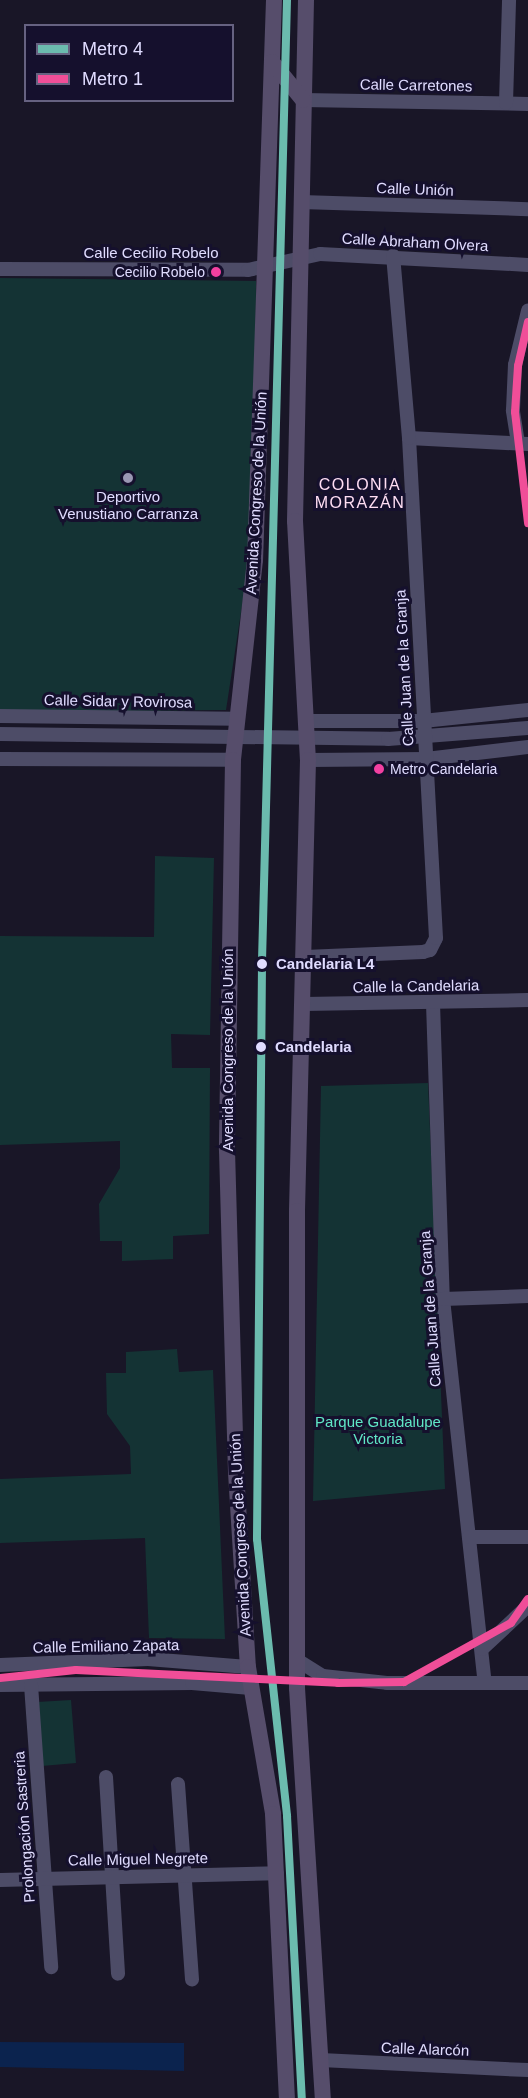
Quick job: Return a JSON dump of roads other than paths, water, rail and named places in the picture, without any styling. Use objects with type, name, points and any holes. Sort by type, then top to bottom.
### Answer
[{"type":"main road","name":"Avenida Congreso de la Unión","points":[[274,0],[255,560],[232,760],[229,1240],[236,1472],[248,1667],[265,1752],[278,1874],[287,2098]]},
{"type":"main road","points":[[306,0],[296,550],[308,760],[296,1303],[297,1660],[323,2098]]},
{"type":"main road","points":[[272,62],[303,100]]},
{"type":"street","points":[[506,103],[509,0]]},
{"type":"street","name":"Calle Carretones","points":[[303,100],[528,104]]},
{"type":"street","name":"Calle Unión","points":[[301,202],[528,209]]},
{"type":"street","name":"Calle Cecilio Robelo","points":[[0,269],[265,267],[300,256]]},
{"type":"street","name":"Calle Abraham Olvera","points":[[300,256],[393,256],[528,265]]},
{"type":"street","name":"Calle Juan de la Granja","points":[[304,957],[423,952],[435,945],[409,438],[393,256]]},
{"type":"street","points":[[409,438],[523,443],[513,410],[515,365],[528,311]]},
{"type":"street","points":[[307,721],[423,721],[528,710]]},
{"type":"street","name":"Calle Sidar y Rovirosa","points":[[0,716],[235,719]]},
{"type":"street","points":[[0,734],[388,739],[528,728]]},
{"type":"street","points":[[308,760],[426,759],[528,747]]},
{"type":"street","points":[[0,759],[232,760]]},
{"type":"street","name":"Calle la Candelaria","points":[[304,1004],[528,1000]]},
{"type":"street","name":"Calle Juan de la Granja","points":[[433,1003],[443,1299],[485,1683]]},
{"type":"street","points":[[443,1299],[528,1296]]},
{"type":"street","points":[[469,1537],[528,1538]]},
{"type":"street","points":[[482,1649],[528,1606]]},
{"type":"street","name":"Calle Emiliano Zapata","points":[[0,1665],[148,1659],[248,1667]]},
{"type":"street","points":[[297,1660],[323,1676],[387,1683],[528,1683]]},
{"type":"street","points":[[0,1685],[192,1683],[251,1688]]},
{"type":"street","name":"Prolongación Sastreria","points":[[31,1685],[51,1967]]},
{"type":"street","points":[[106,1778],[118,1974]]},
{"type":"street","points":[[178,1784],[192,1980]]},
{"type":"street","name":"Calle Miguel Negrete","points":[[0,1880],[184,1873],[278,1874]]},
{"type":"street","name":"Calle Alarcón","points":[[321,2060],[528,2070]]},
{"type":"water","points":[[0,2042],[184,2043],[184,2071],[0,2067]]},
{"type":"metro line","name":"4","points":[[287,0],[262,964],[257,1539],[287,1816],[302,2098]]},
{"type":"metro line","name":"1","points":[[528,322],[518,366],[515,412],[528,523]]},
{"type":"metro line","name":"1","points":[[0,1678],[76,1670],[338,1683],[404,1682],[511,1623],[528,1599]]},
{"type":"place","name":"Cecilio Robelo","points":[[216,272]]},
{"type":"place","name":"Deportivo Venustiano Carranza","points":[[128,478]]},
{"type":"place","name":"Metro Candelaria","points":[[379,769]]},
{"type":"place","name":"Candelaria L4","points":[[262,964]]},
{"type":"place","name":"Candelaria","points":[[261,1047]]},
{"type":"district","name":"COLONIA MORAZÁN","points":[[360,494]]},
{"type":"park label","name":"Parque Guadalupe Victoria","points":[[378,1430]]}]
